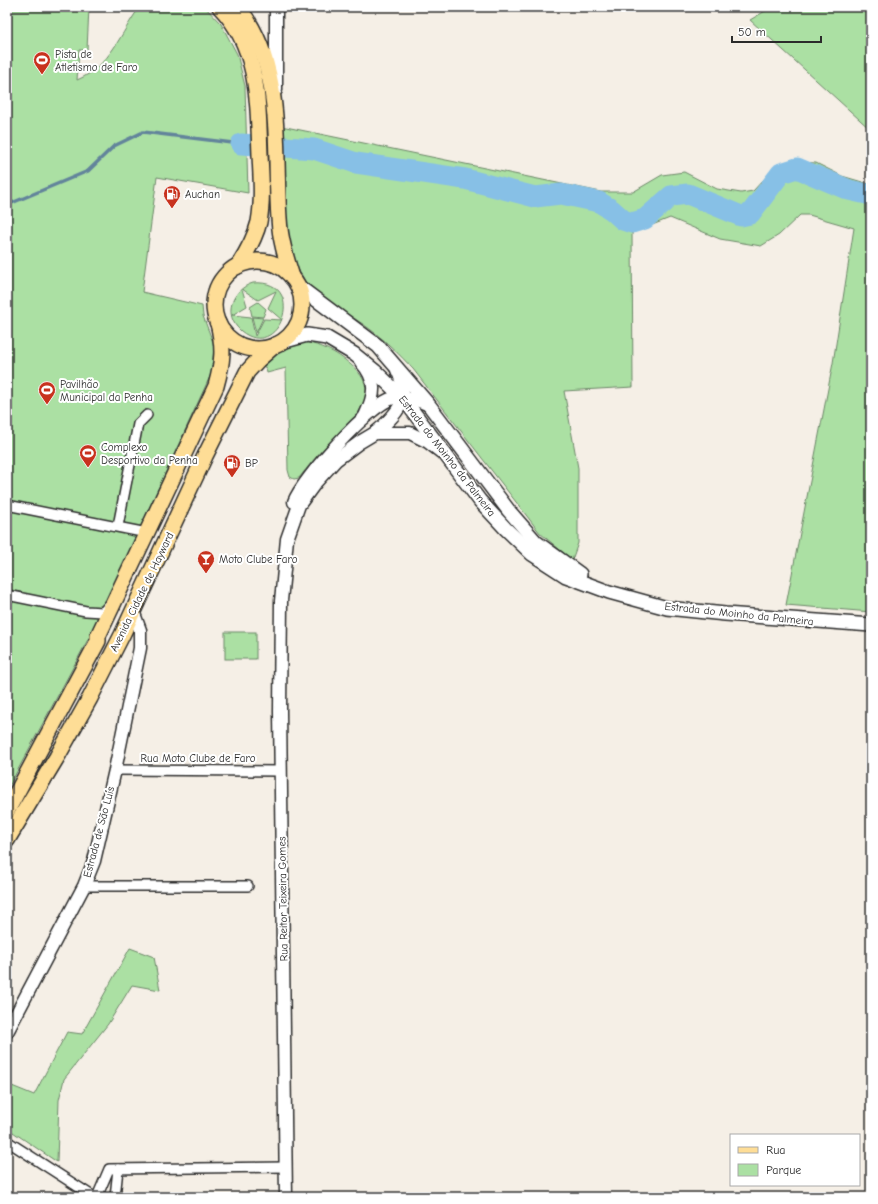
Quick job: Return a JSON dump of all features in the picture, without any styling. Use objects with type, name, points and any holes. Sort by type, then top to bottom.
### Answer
[{"type":"main road","points":[[220,7],[240,33],[249,55],[256,86],[260,163],[259,222],[251,244],[238,266],[226,276],[218,287],[214,308],[218,323],[225,334],[242,346],[262,348],[278,343],[291,334],[300,317],[302,304],[281,239],[276,127],[266,62],[256,38],[238,7]]},
{"type":"main road","points":[[238,266],[252,262],[267,262],[281,267],[295,282]]},
{"type":"main road","name":"Estrada do Moinho da Palmeira","points":[[295,282],[321,305],[363,333],[378,346],[429,405],[509,511],[536,542],[568,567],[609,592]]},
{"type":"main road","name":"Avenida Cidade de Hayward","points":[[7,811],[98,641],[98,636],[216,386],[223,355],[223,343],[218,323]]},
{"type":"main road","name":"Estrada do Moinho da Palmeira","points":[[278,343],[307,335],[327,338],[354,354],[375,370],[402,398],[480,501],[506,530],[532,554],[566,576],[609,592],[667,608],[871,625]]},
{"type":"main road","name":"Avenida Cidade de Hayward","points":[[7,840],[57,757],[122,635],[205,456],[247,372],[258,360],[278,343]]},
{"type":"street","points":[[276,7],[276,127]]},
{"type":"street","points":[[354,354],[369,371],[373,384],[373,400],[363,419]]},
{"type":"street","points":[[281,601],[287,539],[299,505],[316,482],[336,460],[360,442],[376,433],[401,407],[404,392],[403,380],[395,365]]},
{"type":"street","points":[[281,601],[279,553],[281,538],[295,499],[317,467],[363,419],[385,402],[394,398],[402,398],[422,401],[429,405]]},
{"type":"street","points":[[118,526],[138,424],[147,415]]},
{"type":"street","points":[[376,433],[410,433],[428,442],[448,458]]},
{"type":"street","points":[[7,504],[146,533]]},
{"type":"street","points":[[7,595],[86,611],[103,612],[116,598]]},
{"type":"street","name":"Rua Reitor Teixeira Gomes","points":[[281,601],[281,771],[286,1197]]},
{"type":"street","points":[[133,610],[140,630],[140,639]]},
{"type":"street","points":[[86,611],[95,616],[99,622],[98,636]]},
{"type":"street","points":[[122,635],[134,632],[140,639]]},
{"type":"street","name":"Estrada de São Luís","points":[[7,1032],[84,886],[94,861],[115,770],[140,639]]},
{"type":"street","name":"Rua Moto Clube de Faro","points":[[115,770],[281,771]]},
{"type":"street","points":[[84,886],[248,886]]},
{"type":"street","points":[[7,1141],[95,1197],[114,1169]]},
{"type":"street","points":[[114,1169],[286,1167]]},
{"type":"street","points":[[114,1169],[115,1197]]},
{"type":"green space","name":"Complexo Desportivo da Penha","points":[[7,7],[89,7],[87,50],[79,50],[77,80],[89,74],[107,58],[140,7],[205,7],[221,24],[237,54],[245,86],[248,193],[157,177],[142,292],[202,306],[203,316],[214,345],[212,372],[92,632],[7,790]]},
{"type":"green space","points":[[772,7],[871,7],[871,130],[750,20]]},
{"type":"green space","points":[[281,126],[601,192],[633,192],[662,175],[684,172],[717,189],[741,193],[753,191],[775,167],[796,162],[816,163],[842,176],[869,184],[871,181],[871,612],[786,605],[833,363],[854,228],[809,215],[800,215],[779,235],[761,246],[720,239],[670,218],[632,233],[633,387],[564,391],[578,468],[578,543],[572,560],[540,533],[413,369],[388,344],[371,330],[332,305],[318,294],[311,288],[300,273],[293,255],[284,212]]},
{"type":"green space","points":[[253,283],[270,285],[280,293],[284,304],[283,317],[281,319],[268,308],[276,291],[258,300],[242,289]]},
{"type":"green space","points":[[242,289],[247,306],[232,315],[251,317],[255,336],[264,319],[281,320],[277,329],[267,336],[255,338],[241,331],[235,325],[232,318],[231,310],[232,303]]},
{"type":"green space","points":[[258,302],[266,309],[263,317],[252,316],[250,307]]},
{"type":"green space","points":[[252,317],[263,318],[256,333]]},
{"type":"green space","points":[[303,342],[316,345],[339,356],[361,375],[366,386],[365,397],[361,408],[346,427],[323,449],[299,478],[294,479],[290,477],[288,470],[286,368],[267,373],[266,368],[261,365],[280,350]]},
{"type":"green space","points":[[225,632],[256,632],[256,659],[225,659]]},
{"type":"green space","points":[[130,948],[154,957],[160,990],[132,985],[108,1024],[64,1079],[59,1100],[57,1162],[7,1128],[7,1084],[34,1095],[67,1032],[82,1034]]},
{"type":"waterway","points":[[7,205],[88,171],[114,146],[143,132],[241,144]]},
{"type":"waterway","points":[[241,144],[314,149],[356,163],[465,179],[535,197],[561,194],[599,202],[612,210],[623,220],[632,223],[645,219],[671,196],[688,194],[741,216],[750,214],[781,173],[797,168],[849,190],[871,195]]},
{"type":"place","name":"Pista de Atletismo de Faro","points":[[42,75]]},
{"type":"place","name":"Auchan","points":[[172,209]]},
{"type":"place","name":"Pavilhão Municipal da Penha","points":[[47,405]]},
{"type":"place","name":"Complexo Desportivo da Penha","points":[[88,468]]},
{"type":"place","name":"BP","points":[[232,478]]},
{"type":"place","name":"Moto Clube Faro","points":[[206,574]]}]
